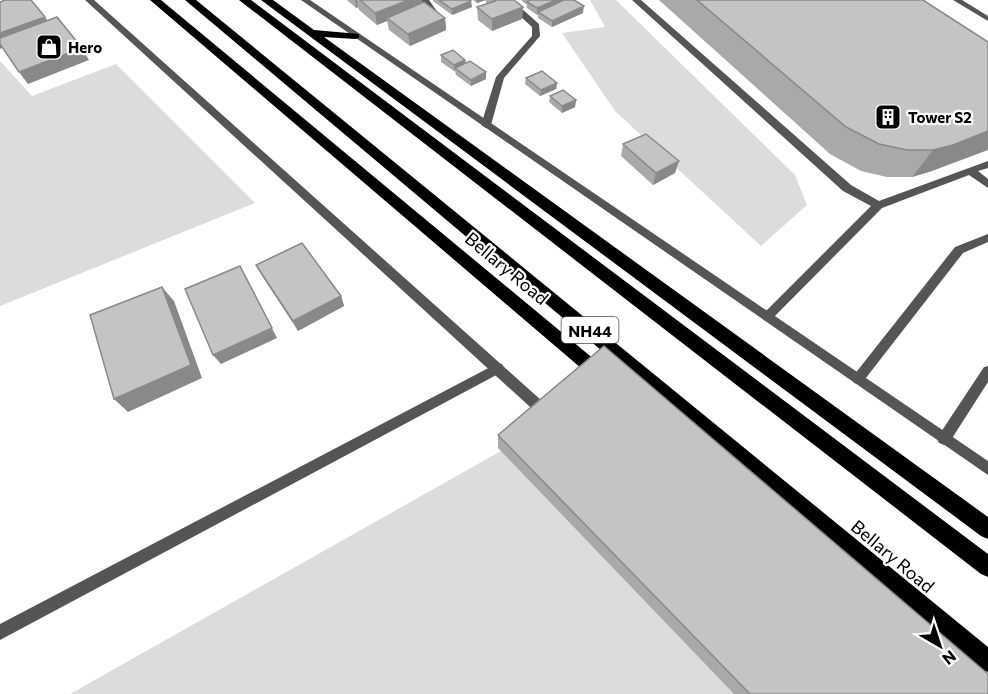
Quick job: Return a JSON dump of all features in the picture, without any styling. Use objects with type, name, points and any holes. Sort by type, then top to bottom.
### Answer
[{"type":"highway","name":"Bellary Road","points":[[155,0],[398,202],[616,388]]},
{"type":"highway","name":"Bellary Road","points":[[190,0],[988,661]]},
{"type":"highway","name":"NH44","points":[[244,0],[988,567]]},
{"type":"highway","points":[[266,0],[988,529]]},
{"type":"highway","points":[[313,33],[355,36]]},
{"type":"street","points":[[89,0],[559,425]]},
{"type":"street","points":[[305,0],[988,469]]},
{"type":"street","points":[[425,0],[435,15],[444,20]]},
{"type":"street","points":[[486,124],[500,77],[536,36],[536,26],[507,0]]},
{"type":"street","points":[[636,0],[847,188],[878,205]]},
{"type":"street","points":[[957,0],[988,19]]},
{"type":"street","points":[[768,316],[878,205],[988,164]]},
{"type":"street","points":[[970,170],[988,184]]},
{"type":"street","points":[[858,379],[959,250],[988,238]]},
{"type":"street","points":[[0,632],[498,368]]},
{"type":"street","points":[[944,439],[988,370]]},
{"type":"shaded area","points":[[590,0],[616,0],[795,175],[807,205],[761,246],[615,111],[562,33],[605,27]]},
{"type":"shaded area","points":[[0,61],[32,96],[116,64],[255,203],[0,306]]},
{"type":"shaded area","points":[[508,447],[750,694],[70,694]]},
{"type":"building","points":[[31,0],[45,17],[0,33],[0,2]]},
{"type":"building","points":[[360,0],[409,0],[375,13]]},
{"type":"building","points":[[439,0],[470,0],[471,1],[452,9]]},
{"type":"building","points":[[493,0],[514,0],[523,7],[492,19],[477,7],[495,1]]},
{"type":"building","points":[[556,0],[537,8],[527,2]]},
{"type":"building","points":[[564,0],[574,0],[584,6],[552,21],[538,12]]},
{"type":"building","name":"Tower S2","points":[[697,0],[923,0],[988,42],[988,131],[953,145],[933,150],[907,150],[879,144],[846,127]]},
{"type":"building","points":[[424,2],[445,18],[408,34],[387,18]]},
{"type":"building","points":[[57,17],[82,48],[19,72],[0,44],[0,38]]},
{"type":"building","points":[[453,50],[465,60],[454,65],[441,55]]},
{"type":"building","points":[[470,61],[486,72],[471,80],[455,68]]},
{"type":"building","points":[[542,71],[557,83],[541,90],[526,78]]},
{"type":"building","points":[[563,90],[576,100],[562,106],[550,96]]},
{"type":"building","points":[[646,134],[679,161],[656,173],[623,144]]},
{"type":"building","points":[[302,243],[341,296],[293,321],[256,265]]},
{"type":"building","points":[[240,266],[272,328],[213,355],[185,289]]},
{"type":"building","points":[[162,287],[191,365],[114,399],[90,315]]},
{"type":"building","points":[[604,346],[988,674],[988,694],[750,694],[498,435]]},
{"type":"place","name":"Hero","points":[[49,47]]},
{"type":"place","name":"Tower S2","points":[[888,117]]}]
